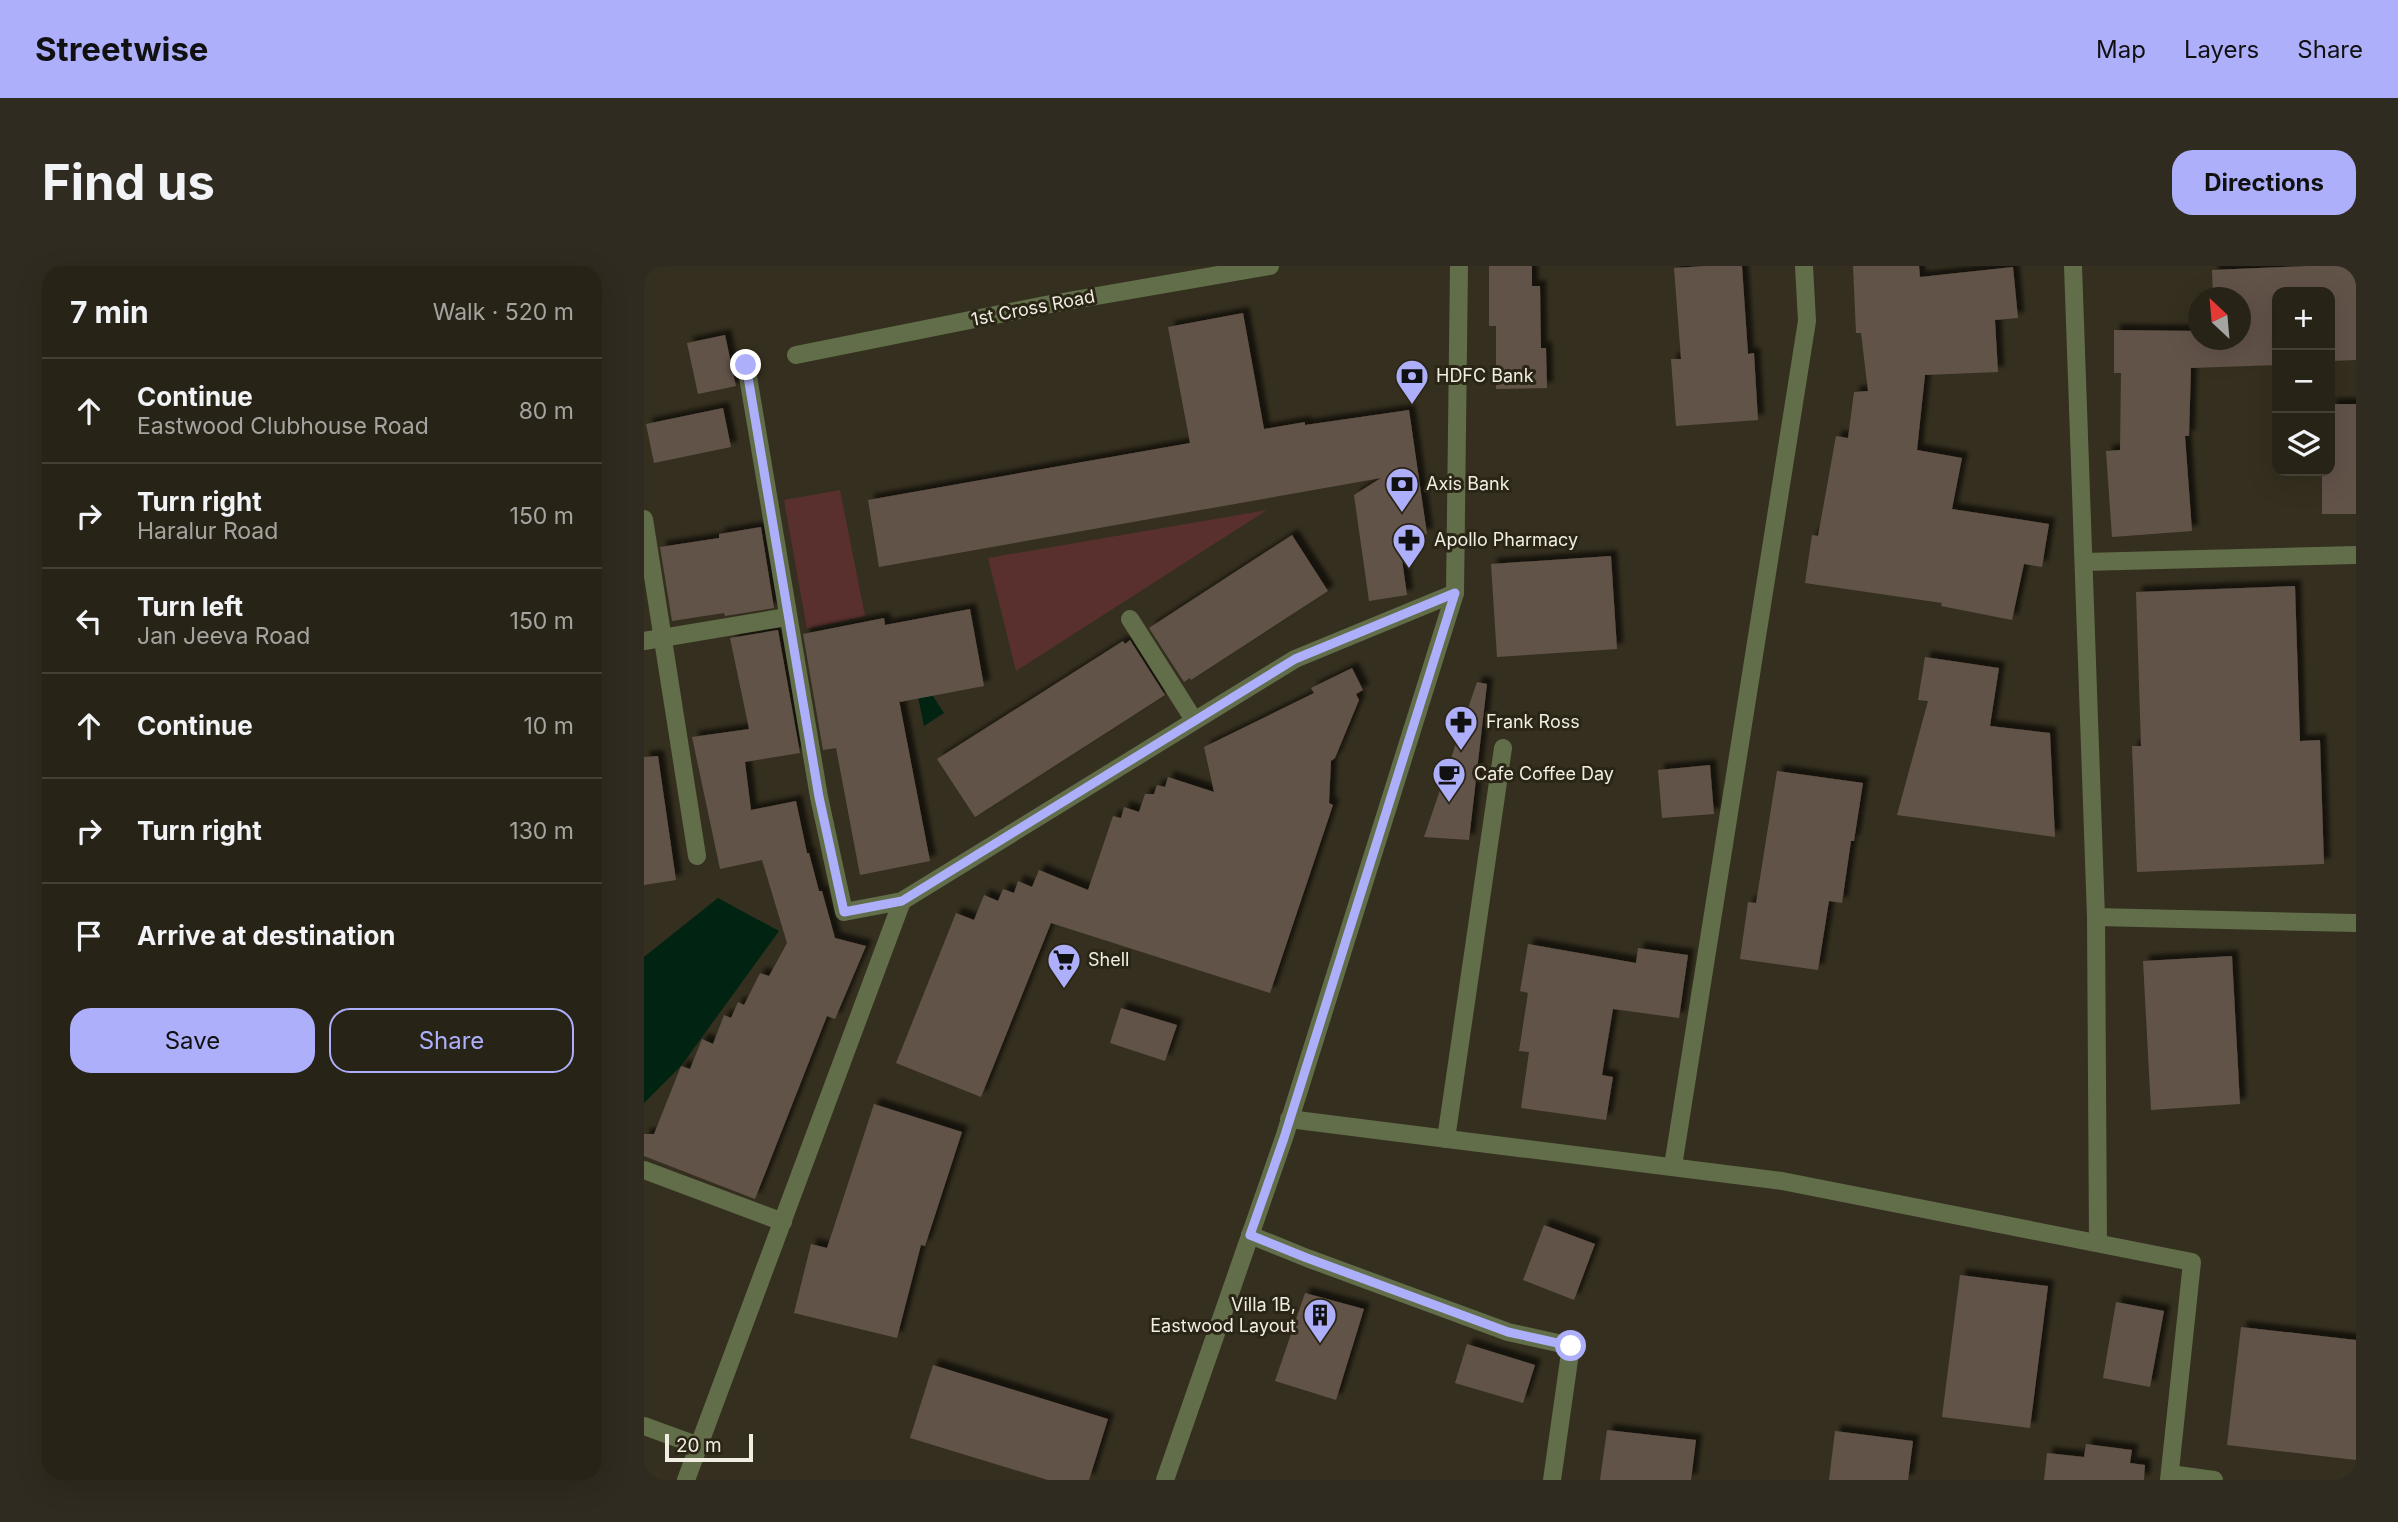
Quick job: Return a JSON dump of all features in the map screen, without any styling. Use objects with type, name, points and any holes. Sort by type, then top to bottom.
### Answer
[{"type":"street","name":"1st Cross Road","points":[[796,355],[1045,305],[1270,266]]},
{"type":"street","points":[[1165,1480],[1289,1119],[1455,593],[1460,266]]},
{"type":"street","points":[[1673,1166],[1807,321],[1804,266]]},
{"type":"street","points":[[2073,266],[2096,917],[2098,1242]]},
{"type":"street","points":[[746,365],[819,797],[844,912],[902,901],[1295,659],[1455,593]]},
{"type":"street","points":[[644,519],[697,856]]},
{"type":"street","points":[[2084,562],[2356,555]]},
{"type":"street","points":[[644,641],[788,617]]},
{"type":"street","points":[[1130,619],[1195,720]]},
{"type":"street","points":[[1446,1139],[1503,748]]},
{"type":"street","points":[[686,1480],[902,901]]},
{"type":"street","points":[[2096,917],[2356,923]]},
{"type":"street","points":[[1289,1119],[1782,1181],[2192,1262],[2170,1477],[2214,1480]]},
{"type":"street","points":[[644,1170],[783,1222]]},
{"type":"street","points":[[1250,1235],[1508,1332],[1571,1346],[1552,1480]]},
{"type":"street","points":[[644,1426],[699,1446]]},
{"type":"shaded area","points":[[840,490],[865,616],[807,629],[784,500]]},
{"type":"shaded area","points":[[1267,510],[1016,671],[988,558]]},
{"type":"shaded area","points":[[911,662],[944,713],[924,726]]},
{"type":"shaded area","points":[[718,898],[779,931],[681,1066],[644,1103],[644,957]]},
{"type":"building","points":[[1489,266],[1532,266],[1532,286],[1540,286],[1541,348],[1546,348],[1547,388],[1496,389],[1496,326],[1489,326]]},
{"type":"building","points":[[1742,266],[1748,354],[1754,353],[1758,420],[1676,426],[1671,359],[1681,359],[1674,268]]},
{"type":"building","points":[[1853,266],[1919,266],[1920,277],[2013,267],[2018,318],[1995,320],[1998,372],[1925,375],[1917,450],[1962,458],[1952,509],[2049,524],[2042,567],[2024,564],[2012,620],[1941,606],[1942,603],[1805,583],[1812,535],[1818,536],[1836,436],[1848,438],[1854,392],[1868,391],[1861,333],[1856,333]]},
{"type":"building","points":[[2356,266],[2356,360],[2335,361],[2335,287],[2272,287],[2272,365],[2191,368],[2189,436],[2185,436],[2192,531],[2112,537],[2106,451],[2120,450],[2121,373],[2114,373],[2114,330],[2188,331],[2188,350],[2251,350],[2251,287],[2213,287],[2212,270]]},
{"type":"building","points":[[1243,313],[1264,429],[1409,410],[1427,534],[1399,538],[1407,595],[1369,601],[1354,495],[1381,478],[879,567],[868,500],[1190,443],[1168,327]]},
{"type":"building","points":[[725,335],[736,386],[698,394],[687,343]]},
{"type":"building","points":[[2335,404],[2356,404],[2356,514],[2322,514],[2322,476],[2335,476]]},
{"type":"building","points":[[723,408],[731,447],[654,463],[646,424]]},
{"type":"building","points":[[761,527],[774,608],[672,621],[660,547],[719,538],[719,534]]},
{"type":"building","points":[[1292,535],[1328,591],[1184,682],[1149,628]]},
{"type":"building","points":[[1611,556],[1617,649],[1497,657],[1491,564]]},
{"type":"building","points":[[2295,586],[2300,741],[2320,740],[2324,864],[2137,872],[2132,746],[2141,746],[2136,592]]},
{"type":"building","points":[[970,609],[984,686],[900,702],[899,700],[930,861],[860,875],[836,748],[823,750],[803,634],[884,618],[885,625]]},
{"type":"building","points":[[778,630],[800,753],[745,762],[751,810],[796,801],[807,853],[819,891],[822,891],[835,938],[866,946],[835,1019],[827,1016],[755,1199],[644,1156],[644,1134],[654,1134],[681,1066],[690,1069],[702,1039],[713,1044],[724,1015],[731,1018],[738,1002],[744,1005],[760,973],[769,976],[787,943],[762,860],[720,869],[692,737],[749,729],[730,638]]},
{"type":"building","points":[[1130,640],[1165,695],[975,817],[937,759],[1123,641],[1125,644]]},
{"type":"building","points":[[1925,657],[1999,668],[1990,726],[2050,733],[2055,837],[1897,815],[1928,701],[1918,700]]},
{"type":"building","points":[[1352,668],[1363,690],[1356,694],[1359,700],[1335,758],[1331,761],[1329,803],[1333,805],[1270,993],[1051,923],[981,1097],[896,1063],[956,913],[974,920],[984,895],[998,901],[1003,889],[1014,893],[1018,881],[1032,887],[1039,870],[1088,890],[1113,816],[1121,818],[1124,807],[1139,812],[1145,794],[1154,794],[1157,785],[1165,787],[1168,777],[1214,792],[1204,747],[1314,693],[1311,688]]},
{"type":"building","points":[[1477,682],[1487,684],[1469,840],[1424,837]]},
{"type":"building","points":[[658,756],[676,880],[644,885],[644,757]]},
{"type":"building","points":[[1710,765],[1714,814],[1662,818],[1658,770]]},
{"type":"building","points":[[1777,771],[1863,783],[1842,903],[1829,901],[1818,970],[1740,959],[1748,902],[1756,903]]},
{"type":"building","points":[[1528,944],[1636,963],[1638,948],[1688,955],[1679,1018],[1613,1009],[1602,1075],[1613,1077],[1606,1120],[1521,1108],[1529,1052],[1519,1051],[1528,993],[1520,991]]},
{"type":"building","points":[[2232,956],[2240,1104],[2151,1110],[2143,961]]},
{"type":"building","points":[[1121,1008],[1177,1025],[1165,1061],[1110,1043]]},
{"type":"building","points":[[874,1104],[962,1132],[925,1246],[921,1245],[897,1338],[794,1313],[811,1244],[827,1248]]},
{"type":"building","points":[[1544,1225],[1595,1244],[1574,1300],[1523,1280]]},
{"type":"building","points":[[1960,1275],[2048,1286],[2030,1428],[1942,1417]]},
{"type":"building","name":"Villa 1B, Eastwood Layout","points":[[1305,1293],[1364,1309],[1336,1400],[1275,1381]]},
{"type":"building","points":[[2116,1302],[2164,1311],[2150,1387],[2103,1378]]},
{"type":"building","points":[[2241,1327],[2356,1340],[2356,1460],[2227,1445]]},
{"type":"building","points":[[1467,1344],[1535,1365],[1523,1403],[1455,1383]]},
{"type":"building","points":[[933,1365],[1108,1419],[1089,1480],[1048,1480],[910,1438]]},
{"type":"building","points":[[1607,1430],[1696,1440],[1691,1480],[1600,1480]]},
{"type":"building","points":[[1835,1431],[1913,1441],[1908,1480],[1829,1480]]},
{"type":"building","points":[[2086,1444],[2132,1450],[2130,1463],[2145,1465],[2144,1480],[2044,1480],[2047,1453],[2084,1457]]},
{"type":"place","name":"HDFC Bank","points":[[1412,406]]},
{"type":"place","name":"Axis Bank","points":[[1402,514]]},
{"type":"place","name":"Apollo Pharmacy","points":[[1409,570]]},
{"type":"place","name":"Frank Ross","points":[[1461,752]]},
{"type":"place","name":"Cafe Coffee Day","points":[[1449,804]]},
{"type":"place","name":"Shell","points":[[1064,990]]},
{"type":"place","name":"Villa 1B, Eastwood Layout","points":[[1320,1345]]},
{"type":"route","points":[[746,365],[819,797],[844,912],[902,901],[1295,659],[1455,593],[1284,1138],[1250,1235],[1508,1332],[1571,1346]]}]
